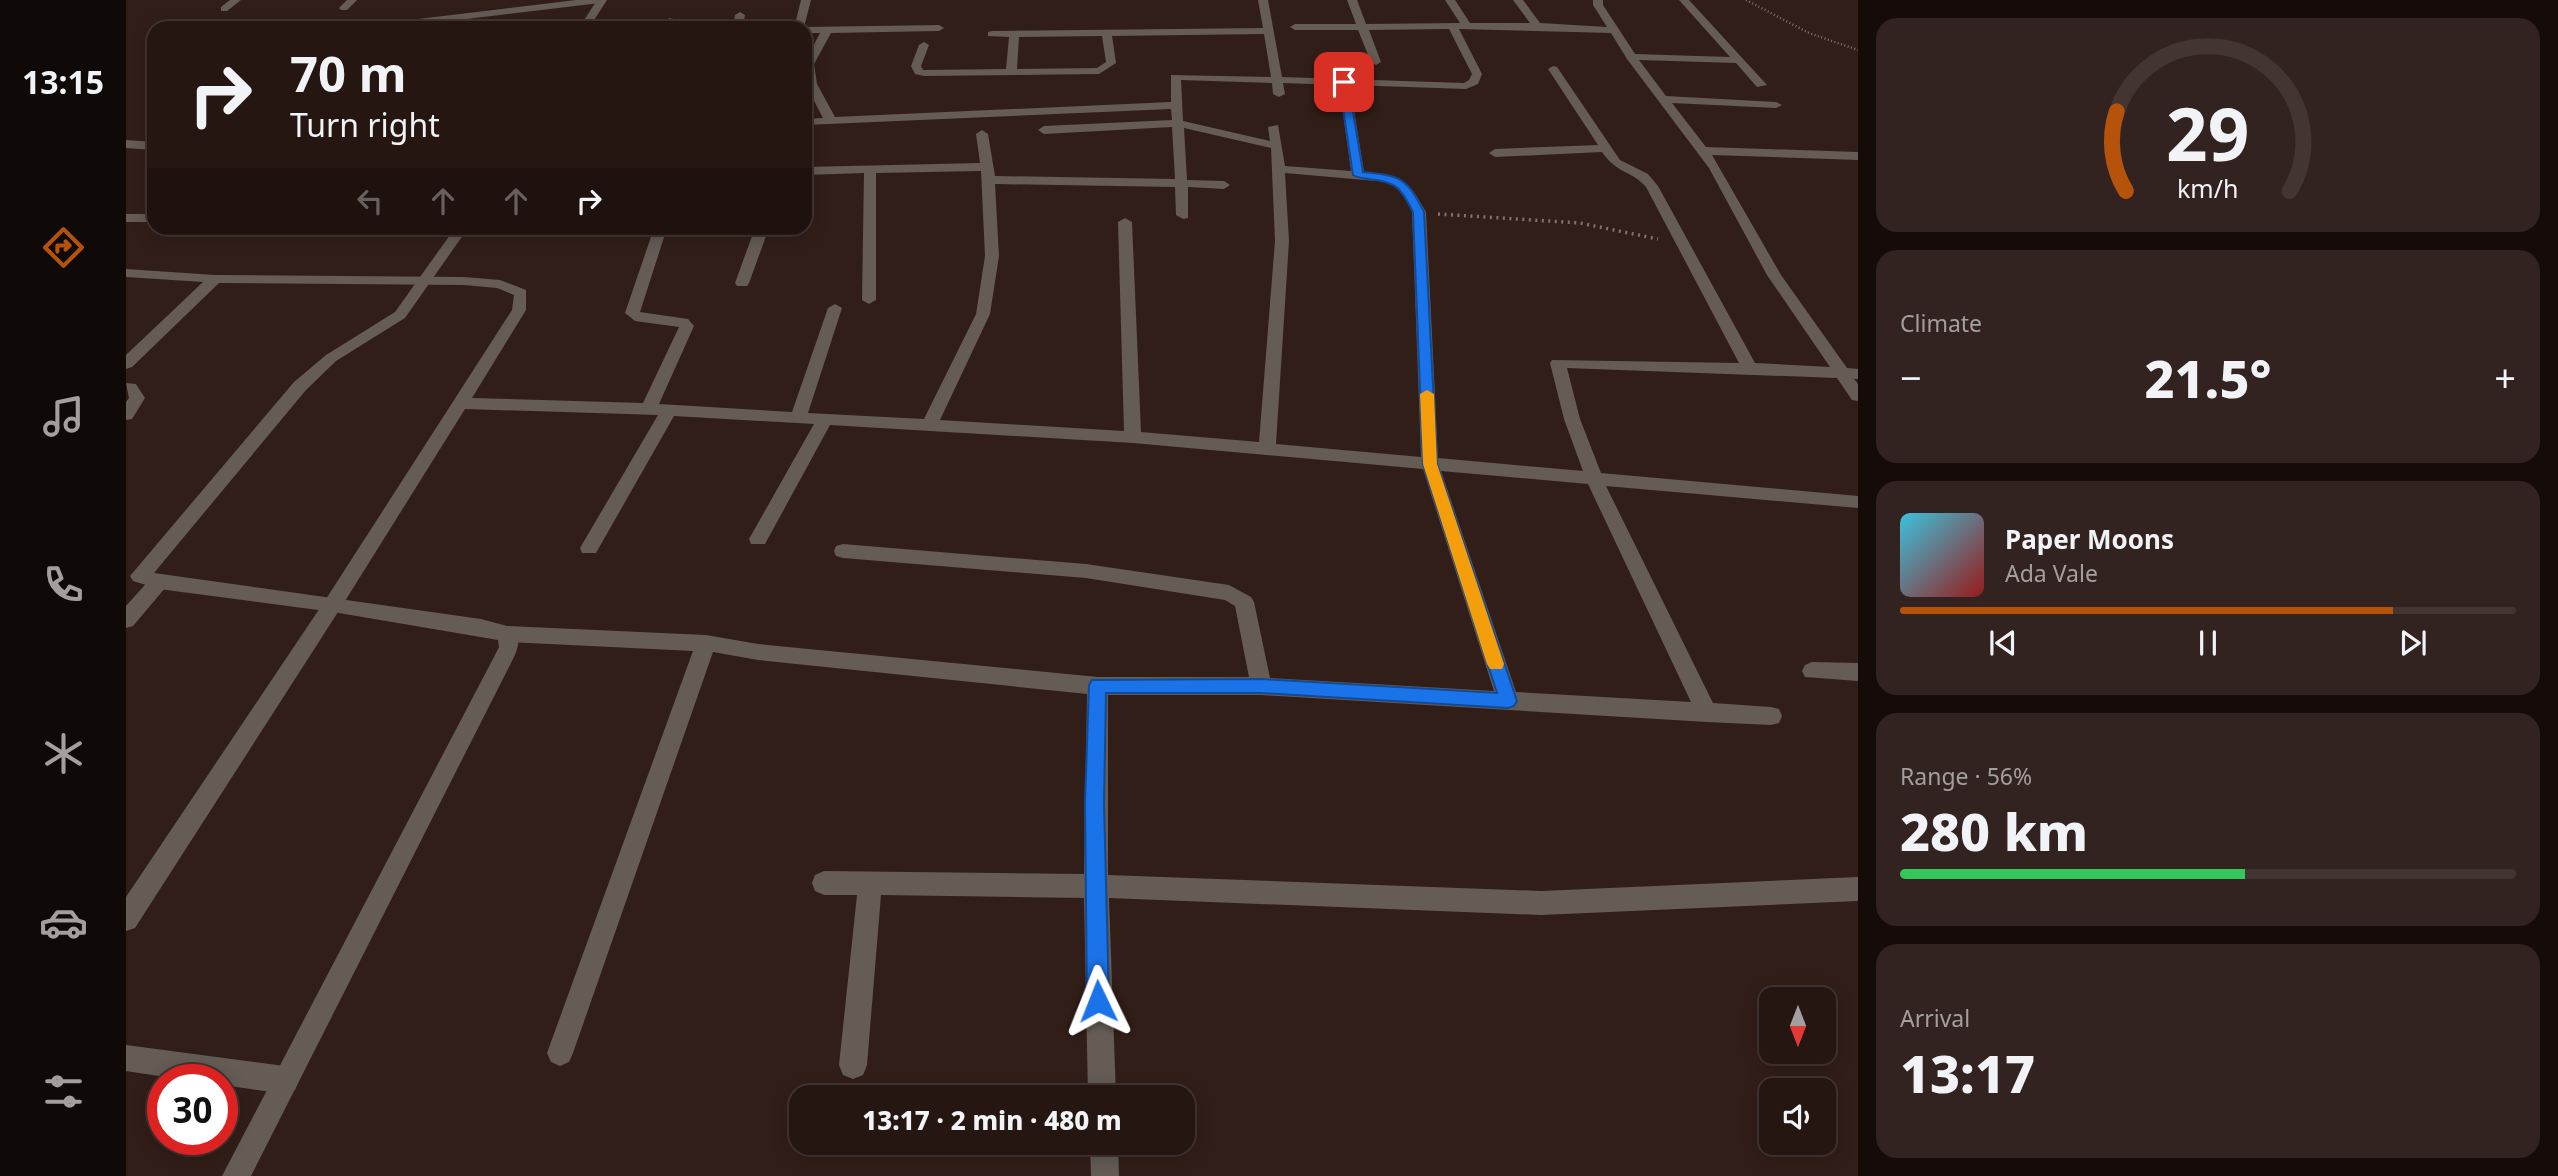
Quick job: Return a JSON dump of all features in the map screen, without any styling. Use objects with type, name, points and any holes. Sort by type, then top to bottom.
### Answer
[{"type":"street","points":[[223,9],[236,0]]},
{"type":"street","points":[[344,8],[352,0]]},
{"type":"street","points":[[425,21],[601,0]]},
{"type":"street","points":[[588,21],[601,0]]},
{"type":"street","points":[[801,21],[806,0]]},
{"type":"street","points":[[1263,0],[1279,94]]},
{"type":"street","points":[[1352,0],[1376,62]]},
{"type":"street","points":[[1450,0],[1467,26]]},
{"type":"street","points":[[1518,0],[1538,27]]},
{"type":"street","points":[[1598,0],[1598,5],[1612,30],[1631,57],[1716,167],[1774,275],[1858,396]]},
{"type":"street","points":[[1684,0],[1761,85]]},
{"type":"street","points":[[485,21],[491,13]]},
{"type":"street","points":[[739,21],[740,15]]},
{"type":"street","points":[[1183,215],[1175,77],[1465,86],[1474,82],[1477,74],[1452,26]]},
{"type":"street","points":[[1295,27],[1467,26],[1612,30]]},
{"type":"street","points":[[812,30],[939,27]]},
{"type":"street","points":[[812,58],[827,30]]},
{"type":"street","points":[[992,34],[1269,31]]},
{"type":"street","points":[[923,45],[916,66],[919,72],[1011,73],[1104,69],[1111,63],[1107,33]]},
{"type":"street","points":[[1011,73],[1014,34]]},
{"type":"street","points":[[1631,57],[1739,60]]},
{"type":"street","points":[[1553,69],[1619,167],[1649,181],[1750,368]]},
{"type":"street","points":[[1344,82],[1358,175]]},
{"type":"street","points":[[812,90],[831,121]]},
{"type":"street","points":[[1665,99],[1776,104]]},
{"type":"street","points":[[812,122],[1176,106]]},
{"type":"street","points":[[1044,130],[1179,123],[1276,146]]},
{"type":"street","points":[[1267,450],[1282,241],[1274,127]]},
{"type":"street","points":[[930,425],[983,314],[992,256],[988,173],[982,134]]},
{"type":"street","points":[[126,144],[147,146]]},
{"type":"street","points":[[1496,153],[1606,148]]},
{"type":"street","points":[[1703,150],[1858,156]]},
{"type":"street","points":[[812,171],[870,168],[1224,185]]},
{"type":"street","points":[[869,300],[870,168]]},
{"type":"street","points":[[1279,169],[1391,178],[1407,189],[1419,212],[1430,464],[1508,701]]},
{"type":"street","points":[[126,218],[147,218]]},
{"type":"street","points":[[1125,222],[1133,437]]},
{"type":"street","points":[[126,620],[142,578],[300,386],[331,358],[400,315],[456,235]]},
{"type":"street","points":[[649,409],[687,326],[683,322],[640,318],[632,313],[659,235]]},
{"type":"street","points":[[743,283],[760,235]]},
{"type":"street","points":[[126,919],[333,604],[519,310],[521,293],[500,284],[427,280],[215,279],[128,275]]},
{"type":"street","points":[[126,365],[215,279]]},
{"type":"street","points":[[798,418],[835,308]]},
{"type":"street","points":[[1707,713],[1595,480],[1572,419],[1558,363],[1858,374]]},
{"type":"street","points":[[126,387],[137,398],[126,415]]},
{"type":"street","points":[[459,403],[649,409],[1133,437],[1858,502]]},
{"type":"street","points":[[589,548],[669,411]]},
{"type":"street","points":[[758,539],[825,419]]},
{"type":"street","points":[[844,551],[1086,571],[1228,593],[1244,602],[1261,686]]},
{"type":"street","points":[[142,578],[481,626],[508,634],[706,643],[758,652],[1098,685],[1261,686],[1771,716]]},
{"type":"street","points":[[236,1176],[502,661],[509,647],[508,634]]},
{"type":"street","points":[[560,1053],[706,643]]},
{"type":"street","points":[[1812,671],[1858,672]]},
{"type":"street","points":[[1098,685],[1094,803],[1102,1085]]},
{"type":"street","points":[[824,883],[1096,886],[1541,903],[1858,889]]},
{"type":"street","points":[[853,1065],[870,884]]},
{"type":"street","points":[[126,1058],[285,1080]]},
{"type":"street","points":[[1104,1155],[1105,1176]]},
{"type":"path","points":[[1746,0],[1809,33],[1858,50]]},
{"type":"path","points":[[1419,212],[1580,223],[1683,242]]},
{"type":"slow traffic","points":[[1427,394],[1430,464],[1496,664]]},
{"type":"route","points":[[1098,1001],[1094,803],[1098,685],[1261,686],[1508,701],[1430,464],[1419,212],[1407,189],[1391,178],[1358,175],[1344,82]]}]
